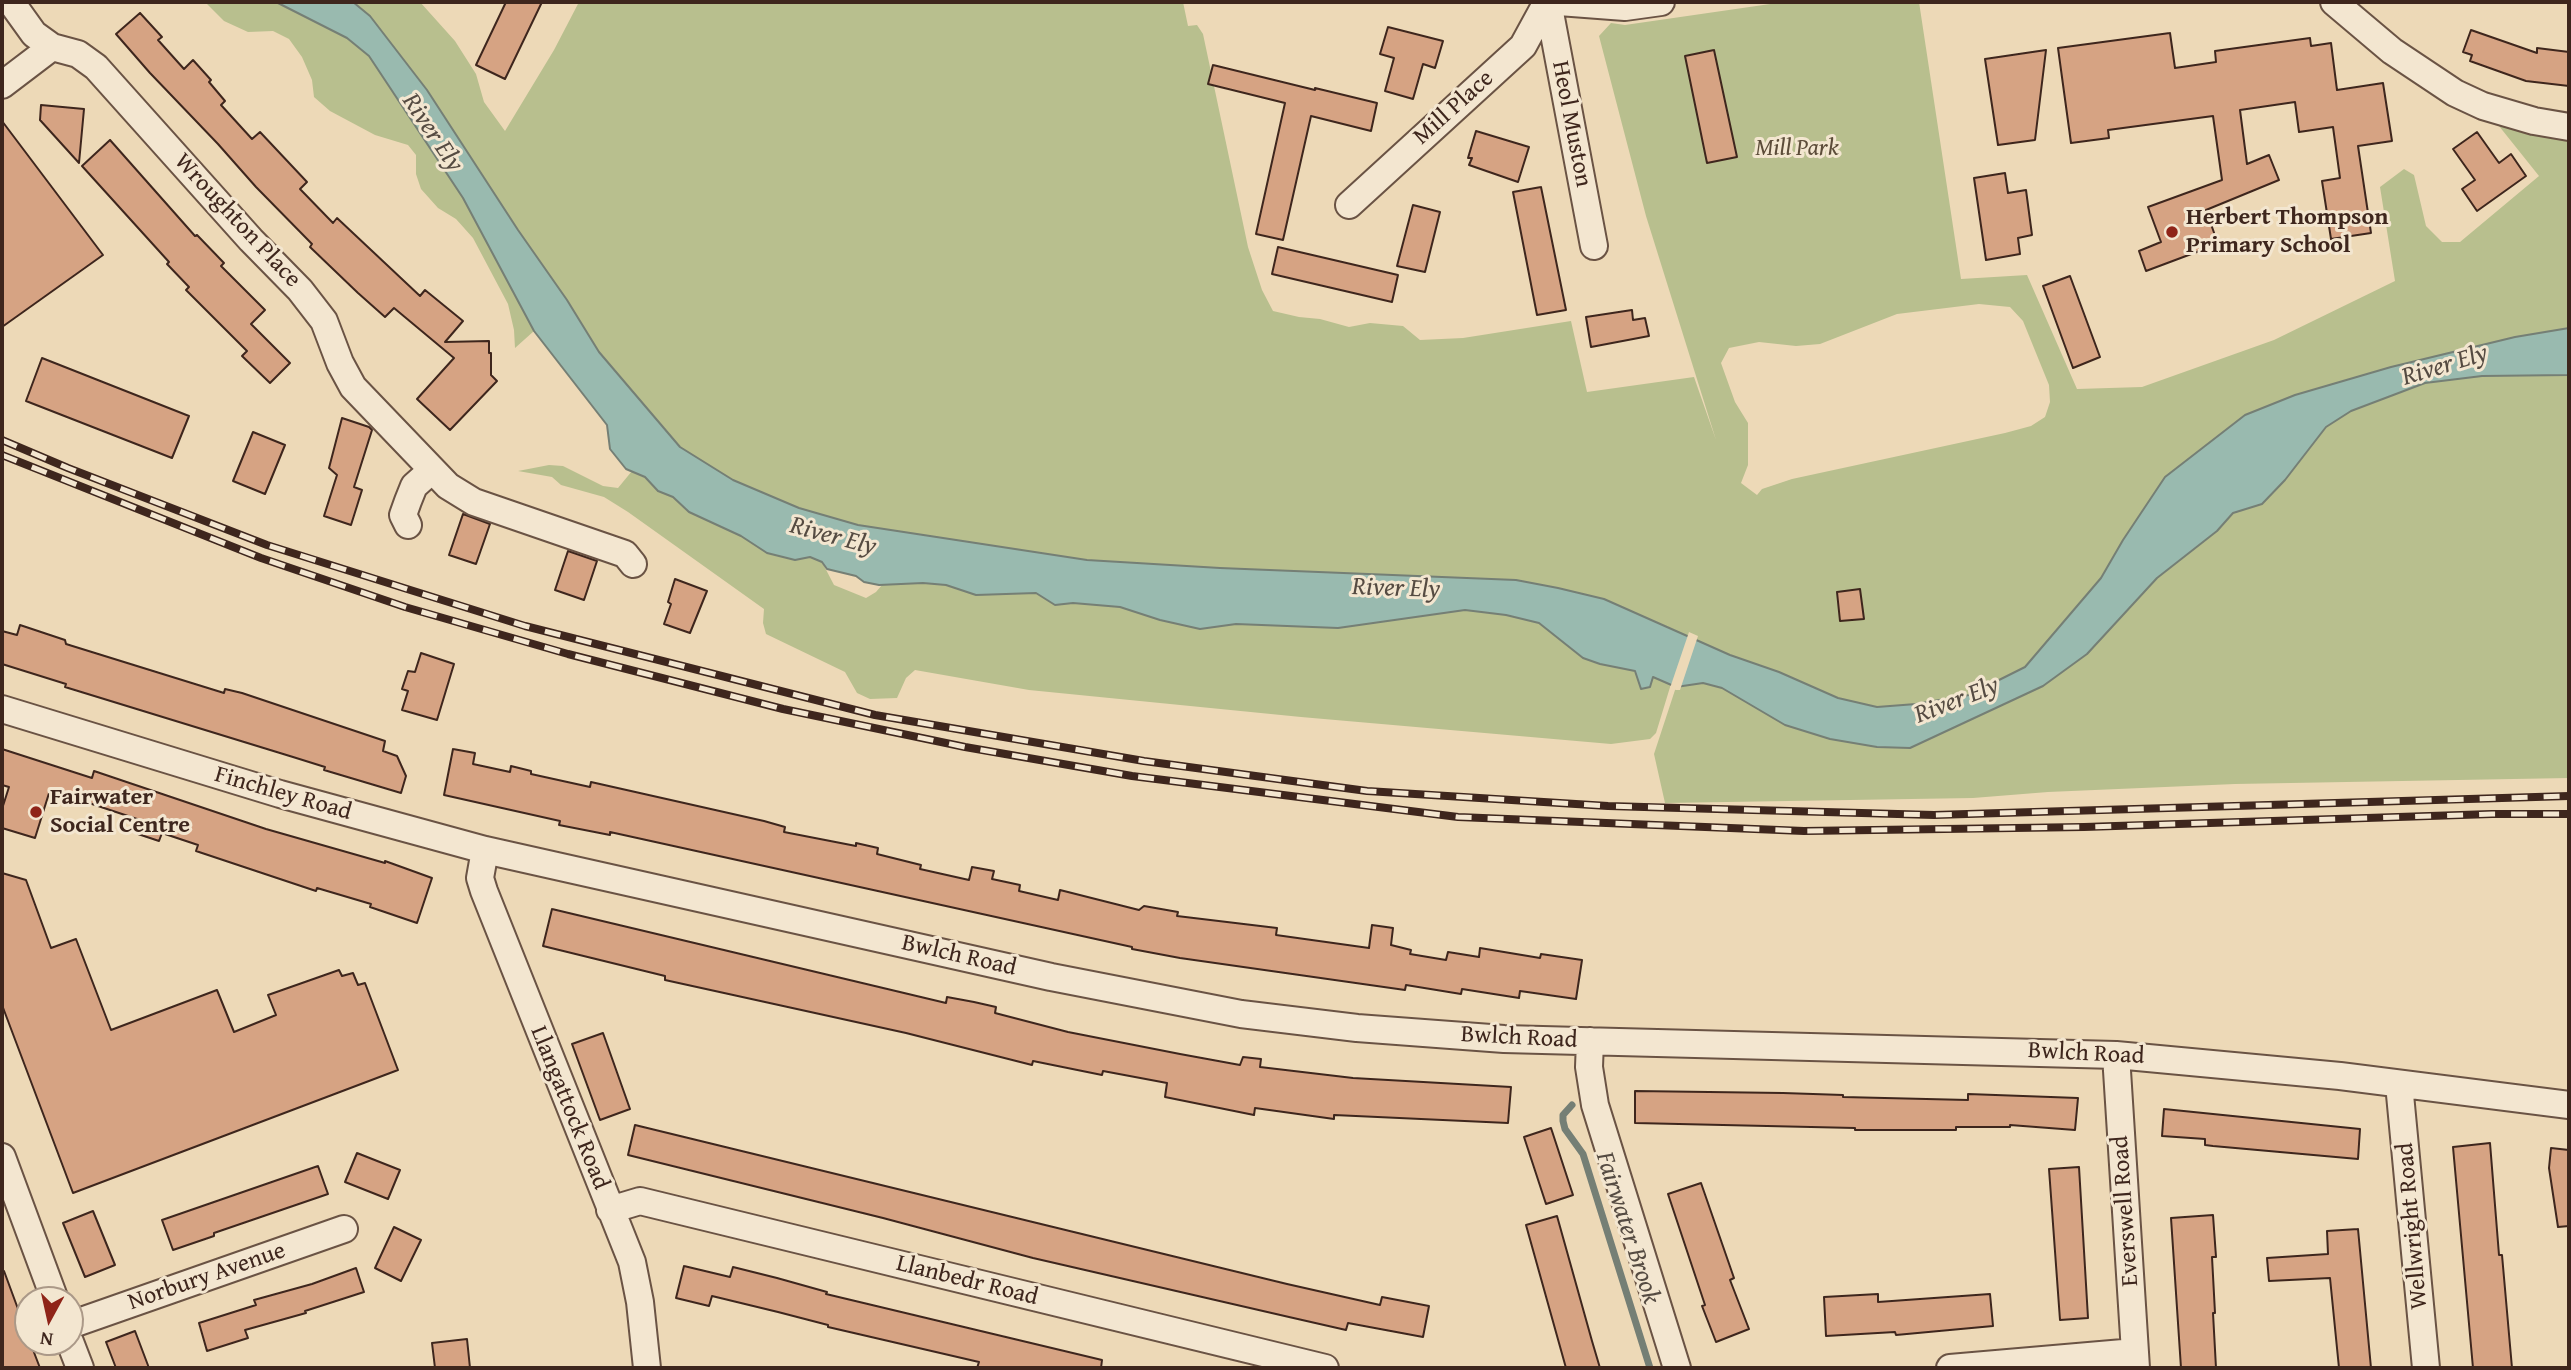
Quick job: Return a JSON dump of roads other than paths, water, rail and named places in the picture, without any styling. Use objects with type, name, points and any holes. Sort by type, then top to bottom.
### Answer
[{"type":"street","name":"Wroughton Place","points":[[12,2],[34,34],[52,47],[79,54],[96,67],[251,240],[306,297],[324,321],[353,387],[459,495],[625,554],[633,564]]},
{"type":"street","name":"Mill Place","points":[[1349,205],[1523,46],[1548,2]]},
{"type":"street","name":"Heol Muston","points":[[1548,2],[1594,246]]},
{"type":"street","points":[[1559,2],[1625,7],[1661,2]]},
{"type":"street","points":[[2334,2],[2392,51],[2455,93],[2483,106],[2534,121],[2569,127]]},
{"type":"street","points":[[2,85],[52,47]]},
{"type":"street","points":[[408,525],[403,515],[414,486],[432,470]]},
{"type":"street","name":"Finchley Road","points":[[2,709],[280,794],[485,850]]},
{"type":"street","name":"Bwlch Road","points":[[485,850],[1051,977],[1241,1014],[1357,1028],[1504,1039],[2116,1055],[2340,1076],[2569,1105]]},
{"type":"street","name":"Llangattock Road","points":[[485,850],[481,878],[484,891],[632,1262],[640,1302],[647,1368]]},
{"type":"street","points":[[1590,1041],[1589,1067],[1595,1105],[1677,1368]]},
{"type":"street","name":"Everswell Road","points":[[2116,1055],[2136,1360]]},
{"type":"street","name":"Wellwright Road","points":[[2399,1084],[2426,1368]]},
{"type":"street","points":[[2,1157],[50,1286]]},
{"type":"street","name":"Llanbedr Road","points":[[610,1210],[640,1201],[1282,1363],[1325,1368]]},
{"type":"street","name":"Norbury Avenue","points":[[84,1320],[344,1229]]},
{"type":"street","points":[[1950,1368],[2136,1360]]},
{"type":"water","name":"River Ely","points":[[276,2],[353,2],[370,16],[427,90],[599,352],[680,447],[733,480],[799,508],[858,525],[1087,560],[1516,580],[1558,588],[1604,599],[1730,655],[1779,672],[1838,698],[1877,707],[1969,695],[2025,667],[2101,578],[2165,477],[2245,415],[2295,395],[2391,367],[2515,337],[2569,328],[2569,375],[2482,376],[2425,383],[2351,411],[2326,427],[2285,480],[2262,504],[2233,513],[2217,531],[2157,578],[2087,654],[2043,686],[1910,748],[1877,747],[1830,739],[1785,725],[1722,688],[1703,683],[1676,687],[1653,677],[1650,687],[1641,689],[1635,671],[1583,658],[1539,623],[1506,615],[1465,610],[1338,628],[1236,624],[1200,629],[1120,607],[1073,603],[1055,605],[1036,593],[976,595],[946,585],[879,585],[827,569],[822,562],[810,557],[795,560],[767,553],[741,536],[689,512],[673,497],[658,491],[645,477],[626,469],[610,449],[607,425],[534,331],[463,198],[369,56],[347,38]]},
{"type":"waterway","name":"Fairwater Brook","points":[[1572,1105],[1563,1115],[1565,1129],[1583,1154],[1650,1368]]},
{"type":"railway","points":[[2,440],[267,545],[525,626],[875,715],[1144,761],[1367,791],[1608,806],[1934,815],[2569,796]]},
{"type":"railway","points":[[2,455],[261,558],[405,607],[568,654],[783,709],[965,747],[1132,776],[1458,817],[1804,831],[2084,827],[2569,814]]},
{"type":"place","name":"Herbert Thompson Primary School","points":[[2172,232]]},
{"type":"place","name":"Fairwater Social Centre","points":[[36,812]]},
{"type":"park label","name":"Mill Park","points":[[1797,149]]}]
